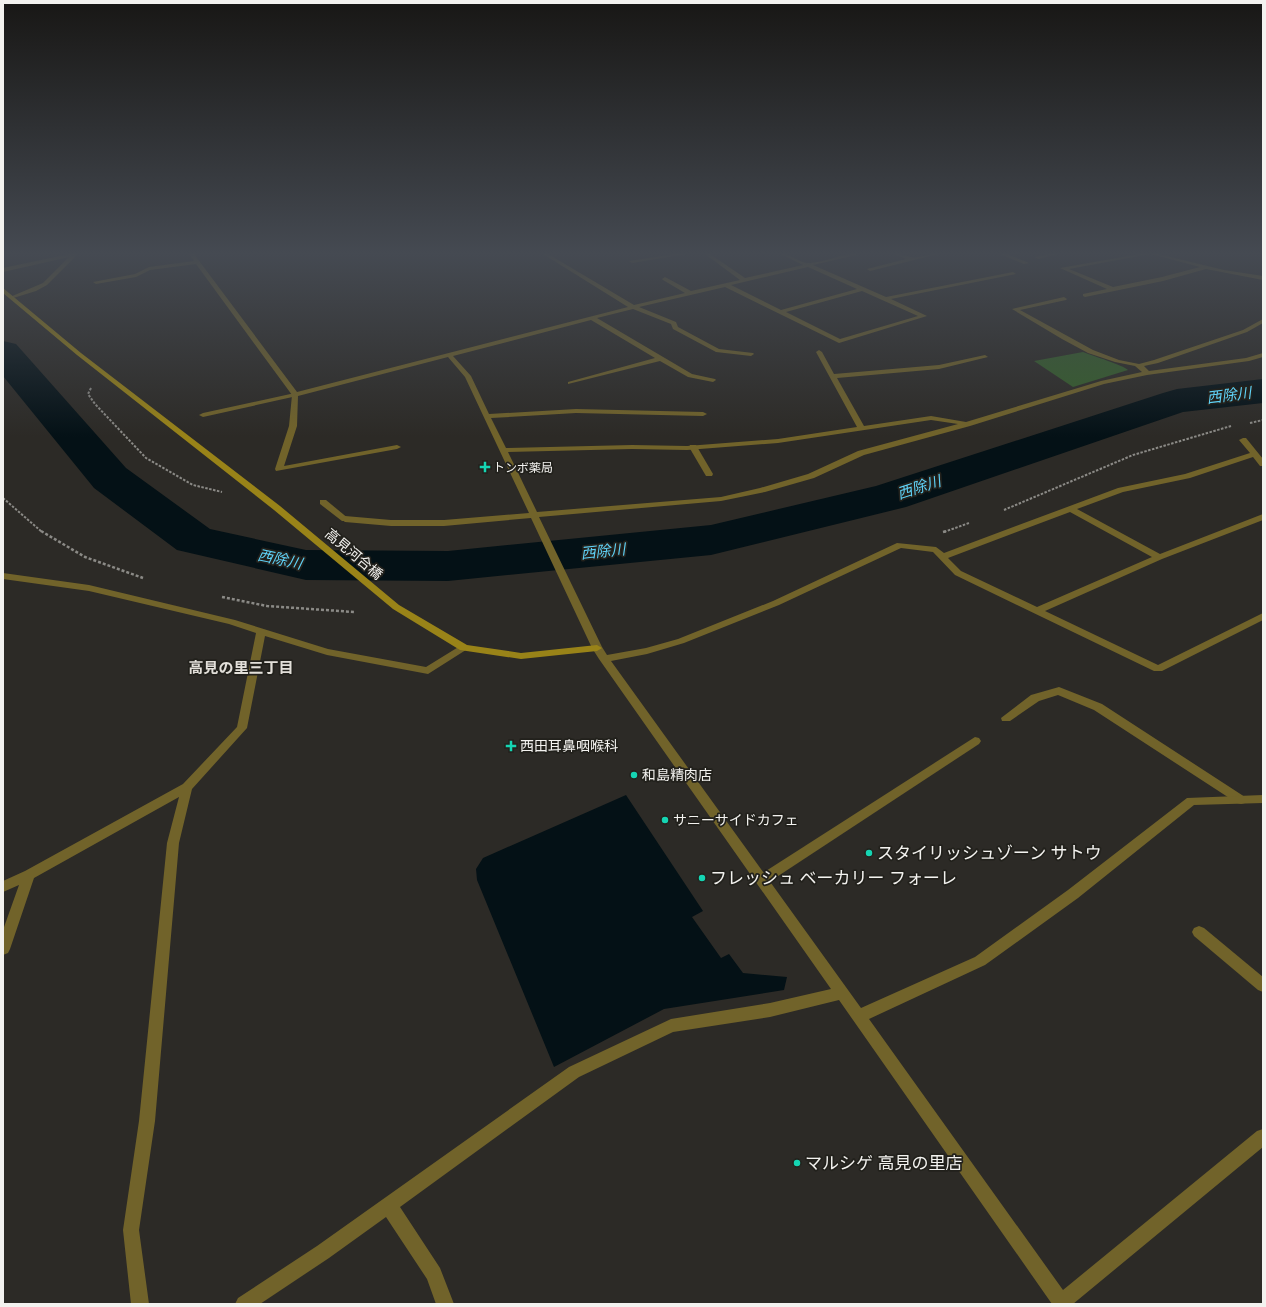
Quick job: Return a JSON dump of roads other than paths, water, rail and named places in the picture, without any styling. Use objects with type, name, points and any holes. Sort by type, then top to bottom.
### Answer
[{"type":"street","name":"高見河合橋","points":[[32,315],[79,354],[294,522],[396,607],[464,648]]},
{"type":"street","points":[[237,315],[295,395],[293,426],[279,469],[397,447]]},
{"type":"street","points":[[203,414],[295,395],[603,315]]},
{"type":"street","points":[[653,315],[674,323],[675,328],[718,351],[751,354]]},
{"type":"street","points":[[786,315],[838,341],[924,316],[922,315]]},
{"type":"street","points":[[1026,315],[1092,351],[1117,361],[1141,365],[1156,362],[1263,322]]},
{"type":"street","points":[[592,318],[690,376],[713,380]]},
{"type":"street","points":[[819,352],[861,428]]},
{"type":"street","points":[[449,355],[468,376],[600,654],[844,993],[1063,1303],[1263,1137]]},
{"type":"street","points":[[323,502],[345,519],[391,523],[444,523],[489,521],[721,499],[762,490],[811,476],[861,453],[967,424],[1103,382],[1148,372],[1247,360],[1263,355]]},
{"type":"street","points":[[832,376],[939,367],[985,357]]},
{"type":"street","points":[[570,382],[660,359]]},
{"type":"street","points":[[1141,365],[1148,372]]},
{"type":"street","points":[[487,416],[576,412],[703,414]]},
{"type":"street","points":[[503,450],[632,446],[693,447],[778,441],[931,418],[967,424]]},
{"type":"street","points":[[1243,440],[1263,464]]},
{"type":"street","points":[[693,447],[709,474]]},
{"type":"street","points":[[942,557],[1121,490],[1188,476],[1254,454]]},
{"type":"street","points":[[1071,509],[1160,557]]},
{"type":"street","points":[[1037,611],[1160,557],[1263,517]]},
{"type":"street","points":[[3,576],[89,588],[232,622],[327,652],[428,671],[464,648],[521,656],[647,651],[681,641],[776,603],[900,545],[936,550],[958,573],[1158,669],[1263,616]]},
{"type":"street","points":[[3,887],[29,875],[187,787],[242,728],[261,631]]},
{"type":"street","points":[[1006,718],[1035,698],[1059,691],[1098,707],[1241,800]]},
{"type":"street","points":[[762,880],[975,741]]},
{"type":"street","points":[[140,1304],[131,1230],[147,1121],[173,843],[187,787]]},
{"type":"street","points":[[859,1016],[980,961],[1073,894],[1191,801],[1263,799]]},
{"type":"street","points":[[3,949],[29,875]]},
{"type":"street","points":[[1200,932],[1263,986]]},
{"type":"street","points":[[244,1304],[323,1252],[574,1072],[671,1026],[770,1010],[844,993]]},
{"type":"street","points":[[388,1204],[434,1274],[445,1304]]},
{"type":"waterway","name":"西除川","points":[[3,352],[110,478],[194,540],[306,565],[448,566],[711,540],[890,497],[1177,401],[1263,391]]},
{"type":"place","name":"トンボ薬局","points":[[485,467]]},
{"type":"place","name":"西田耳鼻咽喉科","points":[[511,746]]},
{"type":"place","name":"和島精肉店","points":[[634,775]]},
{"type":"place","name":"サニーサイドカフェ","points":[[665,820]]},
{"type":"place","name":"スタイリッシュゾーン サトウ","points":[[869,853]]},
{"type":"place","name":"フレッシュ ベーカリー フォーレ","points":[[702,878]]},
{"type":"place","name":"マルシゲ 高見の里店","points":[[797,1163]]},
{"type":"district","name":"高見の里三丁目","points":[[241,667]]}]
